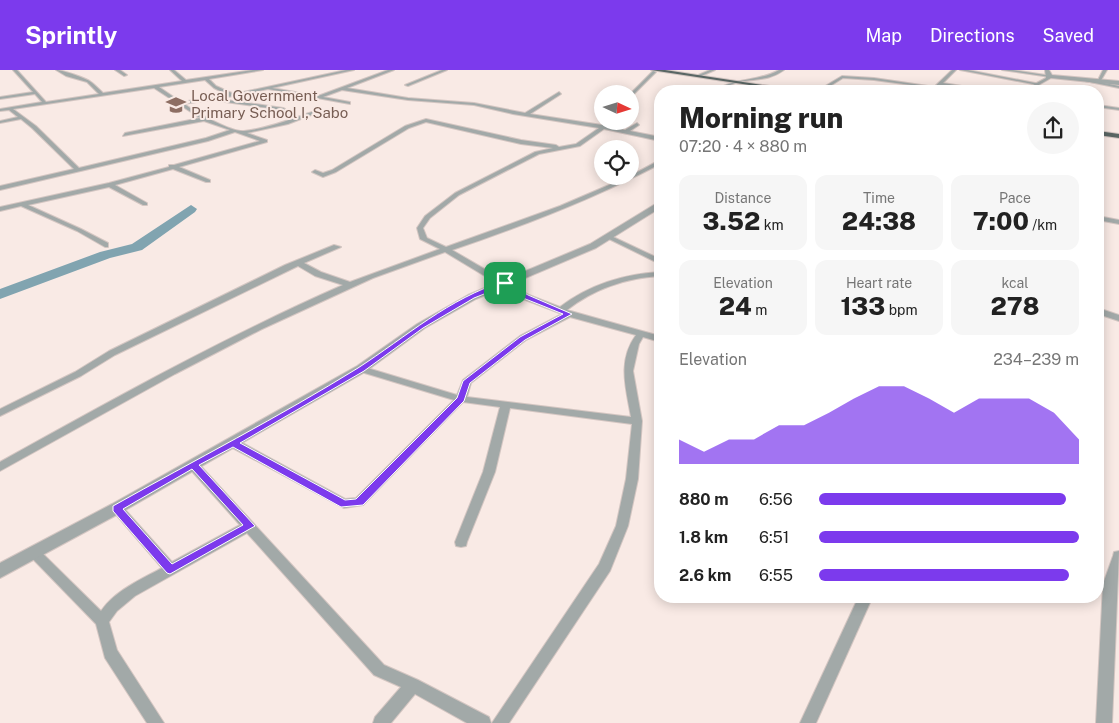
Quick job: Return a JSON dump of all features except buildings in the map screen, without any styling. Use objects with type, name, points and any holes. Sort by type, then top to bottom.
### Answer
[{"type":"highway","points":[[655,71],[750,85]]},
{"type":"highway","points":[[655,71],[747,85]]},
{"type":"highway","points":[[1104,135],[1119,137]]},
{"type":"street","points":[[15,70],[45,103]]},
{"type":"street","points":[[58,70],[67,75],[88,81],[102,95]]},
{"type":"street","points":[[117,70],[125,75]]},
{"type":"street","points":[[173,70],[180,70]]},
{"type":"street","points":[[173,70],[186,82]]},
{"type":"street","points":[[0,110],[261,70]]},
{"type":"street","points":[[322,70],[332,74]]},
{"type":"street","points":[[180,104],[234,96],[352,70]]},
{"type":"street","points":[[319,97],[343,89],[366,78],[392,70]]},
{"type":"street","points":[[407,85],[445,70]]},
{"type":"street","points":[[698,76],[713,70]]},
{"type":"street","points":[[730,85],[770,77],[782,70]]},
{"type":"street","points":[[940,84],[954,70]]},
{"type":"street","points":[[962,70],[1038,84],[1050,76]]},
{"type":"street","points":[[1004,70],[1100,81],[1119,85]]},
{"type":"street","points":[[1046,70],[1050,76]]},
{"type":"street","points":[[1100,81],[1105,70]]},
{"type":"street","points":[[639,88],[655,71]]},
{"type":"street","points":[[829,85],[842,77],[874,78],[920,85]]},
{"type":"street","points":[[206,79],[215,87],[234,96]]},
{"type":"street","points":[[1079,79],[1119,85]]},
{"type":"street","points":[[940,84],[947,85]]},
{"type":"street","points":[[0,209],[110,185],[265,141],[204,119],[156,87]]},
{"type":"street","points":[[268,88],[348,103]]},
{"type":"street","points":[[343,89],[408,99],[474,104],[526,115],[594,126]]},
{"type":"street","points":[[0,98],[35,93]]},
{"type":"street","points":[[526,115],[559,93]]},
{"type":"street","points":[[216,98],[283,109]]},
{"type":"street","points":[[1104,107],[1119,109]]},
{"type":"street","points":[[10,109],[34,127],[78,170]]},
{"type":"street","points":[[244,133],[286,123],[317,112]]},
{"type":"street","points":[[0,122],[20,118]]},
{"type":"street","points":[[125,135],[204,119]]},
{"type":"street","points":[[315,172],[323,175],[334,171],[407,127],[426,120],[521,142],[567,148]]},
{"type":"street","points":[[0,188],[208,139],[235,130]]},
{"type":"street","points":[[599,130],[578,145],[537,153],[458,194],[427,217],[420,228],[424,240],[446,248],[526,297],[564,312],[654,337]]},
{"type":"street","points":[[617,130],[654,138]]},
{"type":"street","points":[[0,467],[231,340],[350,285],[446,248],[538,217],[584,198],[654,165]]},
{"type":"street","points":[[172,166],[208,181]]},
{"type":"street","points":[[110,185],[145,204]]},
{"type":"street","points":[[23,205],[105,244]]},
{"type":"street","points":[[0,571],[117,508],[361,369],[421,326],[472,297],[609,237],[654,209]]},
{"type":"street","points":[[1104,219],[1119,222]]},
{"type":"street","points":[[609,237],[654,259]]},
{"type":"street","points":[[0,413],[78,374],[120,349],[288,267],[300,264],[338,247]]},
{"type":"street","points":[[300,264],[318,274],[350,285]]},
{"type":"street","points":[[233,443],[344,504],[359,502],[461,399],[466,382],[523,338],[564,312],[578,297],[600,287],[654,274]]},
{"type":"street","points":[[1104,313],[1119,318]]},
{"type":"street","points":[[500,723],[606,567],[622,526],[632,479],[637,421],[628,372],[634,344],[641,334]]},
{"type":"street","points":[[361,369],[461,399],[637,421]]},
{"type":"street","points":[[461,542],[489,472],[506,404]]},
{"type":"street","points":[[193,465],[379,670],[413,685],[483,723]]},
{"type":"street","points":[[117,508],[170,570]]},
{"type":"street","points":[[102,621],[112,607],[130,592],[250,526]]},
{"type":"street","points":[[33,553],[102,621],[110,653],[156,723]]},
{"type":"street","points":[[1104,723],[1110,584],[1119,556]]},
{"type":"street","points":[[808,723],[863,603]]},
{"type":"street","points":[[381,723],[413,685]]},
{"type":"waterway","points":[[0,294],[105,255],[137,247],[191,209]]},
{"type":"place","name":"Local Government Primary School I, Sabo","points":[[176,105]]},
{"type":"route","points":[[505,283],[526,297],[568,314],[523,338],[466,382],[461,399],[359,502],[344,504],[233,443],[193,465],[250,526],[170,570],[117,508],[361,369],[421,326],[472,297],[505,283]]}]
